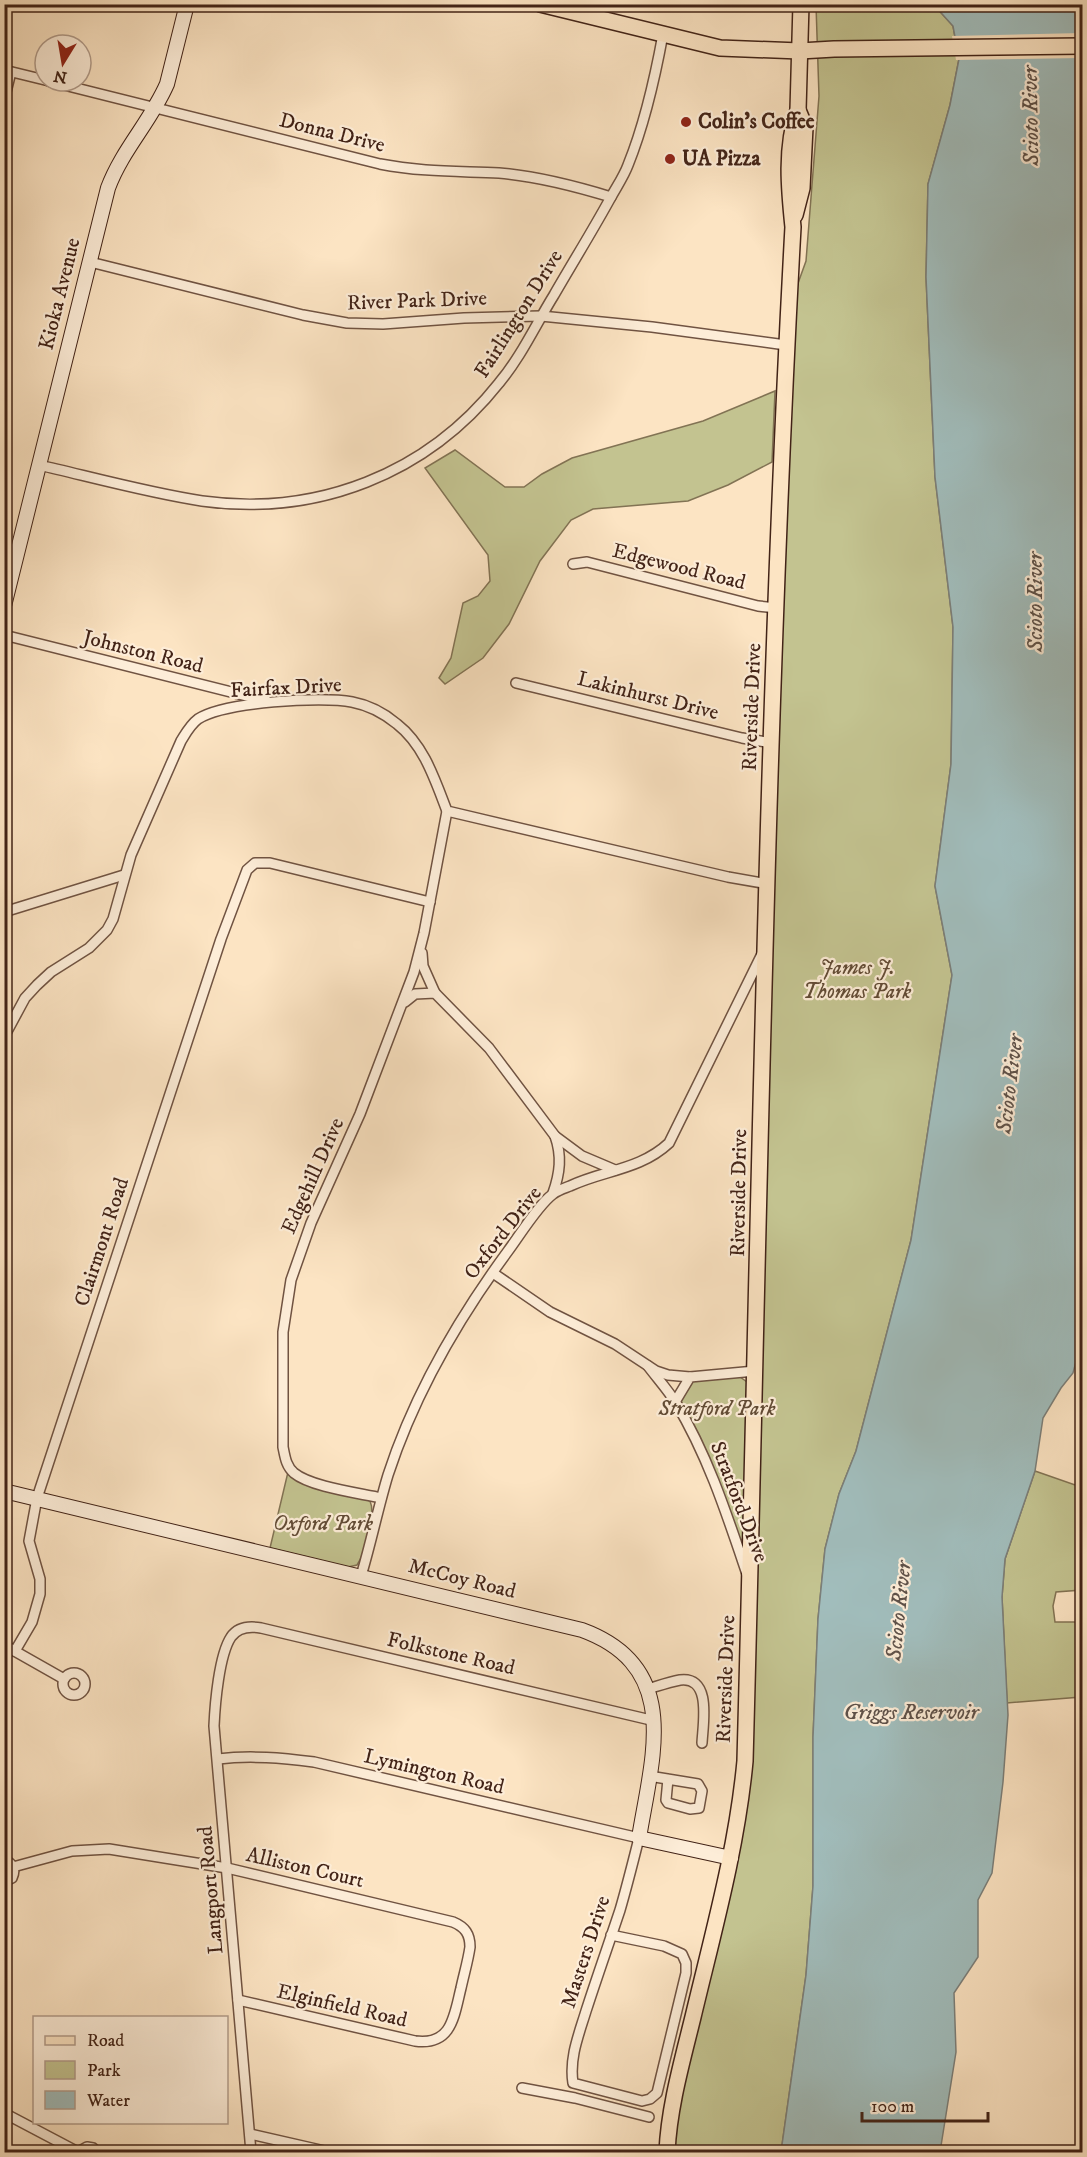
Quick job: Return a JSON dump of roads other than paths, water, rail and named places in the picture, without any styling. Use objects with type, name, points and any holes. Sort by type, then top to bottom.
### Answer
[{"type":"main road","name":"Kioka Avenue","points":[[4,606],[112,178],[122,158],[156,107],[167,84],[187,4]]},
{"type":"main road","points":[[540,4],[737,50],[1083,46]]},
{"type":"main road","name":"Riverside Drive","points":[[666,2152],[677,2084],[731,1858],[742,1795],[745,1761],[765,947],[786,345],[792,227],[802,188],[805,127],[798,110],[801,4]]},
{"type":"main road","name":"McCoy Road","points":[[4,1491],[362,1576],[594,1635],[614,1646],[637,1669],[648,1689],[655,1720],[639,1838]]},
{"type":"main road","points":[[639,1838],[731,1858]]},
{"type":"street","name":"Fairlington Drive","points":[[39,465],[204,501],[240,503],[285,501],[342,491],[388,474],[420,456],[466,421],[501,382],[611,197],[628,166],[639,135],[663,34]]},
{"type":"street","name":"Donna Drive","points":[[8,71],[33,77]]},
{"type":"street","points":[[4,100],[8,71]]},
{"type":"street","name":"Donna Drive","points":[[93,92],[380,164],[432,172],[526,177],[611,197]]},
{"type":"street","name":"River Park Drive","points":[[90,262],[303,315],[347,323],[383,324],[541,316],[652,327],[786,345]]},
{"type":"street","name":"Edgewood Road","points":[[573,564],[587,562],[758,606],[777,608]]},
{"type":"street","name":"Johnston Road","points":[[4,635],[273,702]]},
{"type":"street","name":"Lakinhurst Drive","points":[[516,683],[742,738],[772,743]]},
{"type":"street","name":"Fairfax Drive","points":[[4,1037],[25,998],[37,985],[58,966],[89,948],[107,930],[113,919],[124,875],[162,783],[181,741],[189,728],[199,719],[220,710],[273,702],[317,700],[351,702],[385,715],[399,726],[422,753],[447,811]]},
{"type":"street","points":[[447,811],[728,877],[768,884]]},
{"type":"street","name":"Edgehill Drive","points":[[381,1498],[305,1479],[293,1472],[285,1461],[283,1332],[297,1260],[311,1223],[360,1114],[403,1003],[421,947],[447,811]]},
{"type":"street","name":"Clairmont Road","points":[[15,1651],[32,1622],[40,1594],[40,1580],[29,1541],[37,1498],[221,939],[247,870],[250,866],[260,862],[270,863],[430,902]]},
{"type":"street","points":[[4,912],[124,875]]},
{"type":"street","points":[[421,947],[423,966],[435,993],[489,1048],[555,1136],[582,1156],[617,1170]]},
{"type":"street","name":"Oxford Drive","points":[[362,1576],[381,1498],[402,1438],[451,1337],[493,1273],[554,1193],[583,1180],[640,1163],[657,1154],[669,1143],[765,947]]},
{"type":"street","points":[[403,1003],[415,994],[435,993]]},
{"type":"street","points":[[554,1193],[560,1167],[560,1151],[555,1136]]},
{"type":"street","name":"Stratford Drive","points":[[493,1273],[550,1312],[615,1344],[648,1366],[668,1375],[690,1377],[755,1371]]},
{"type":"street","name":"Stratford Drive","points":[[648,1366],[675,1402],[693,1433],[713,1479],[750,1584]]},
{"type":"street","points":[[675,1402],[690,1377]]},
{"type":"street","name":"Folkstone Road","points":[[239,1630],[250,1626],[261,1628],[655,1720]]},
{"type":"street","name":"Langport Road","points":[[239,1630],[231,1637],[227,1647],[217,1690],[214,1726],[251,2152]]},
{"type":"street","points":[[4,1645],[64,1679]]},
{"type":"street","points":[[648,1689],[682,1680],[690,1680],[698,1684],[703,1696],[702,1743]]},
{"type":"street","name":"Lymington Road","points":[[218,1759],[252,1756],[314,1762],[639,1838]]},
{"type":"street","points":[[649,1776],[668,1779],[698,1784],[701,1787],[699,1808],[690,1809],[668,1803],[666,1800],[668,1779]]},
{"type":"street","name":"Masters Drive","points":[[575,2098],[573,2059],[577,2040],[639,1838]]},
{"type":"street","name":"Alliston Court","points":[[13,1867],[72,1851],[109,1849],[227,1868],[453,1922],[465,1929],[470,1942],[454,2019],[448,2030],[438,2038]]},
{"type":"street","points":[[4,1860],[13,1867],[12,1878],[4,1882]]},
{"type":"street","points":[[573,2080],[642,2101],[650,2099],[657,2093],[686,1972],[686,1963],[682,1954],[664,1946],[611,1935]]},
{"type":"street","name":"Elginfield Road","points":[[238,2000],[415,2041],[427,2042],[438,2038]]},
{"type":"street","points":[[522,2088],[575,2098],[649,2117]]},
{"type":"street","points":[[4,2113],[78,2152],[87,2147],[97,2152]]},
{"type":"street","points":[[250,2134],[329,2152]]},
{"type":"water","name":"Griggs Reservoir","points":[[934,5],[1082,5],[1082,1339],[1073,1373],[1043,1418],[1035,1471],[1005,1559],[1002,1597],[1008,1715],[1003,1782],[992,1873],[978,1900],[978,1957],[954,1993],[956,2052],[940,2152],[781,2152],[806,1975],[813,1886],[813,1737],[818,1619],[825,1549],[839,1494],[856,1451],[911,1240],[952,975],[935,886],[951,764],[953,627],[935,477],[926,277],[928,184],[950,105],[959,59],[953,26]]},
{"type":"place","name":"Colin's Coffee","points":[[686,122]]},
{"type":"place","name":"UA Pizza","points":[[670,159]]},
{"type":"water label","name":"Scioto River","points":[[1031,116]]},
{"type":"water label","name":"Scioto River","points":[[1035,602]]},
{"type":"water label","name":"Scioto River","points":[[1010,1084]]},
{"type":"water label","name":"Scioto River","points":[[899,1611]]},
{"type":"park label","name":"James J. Thomas Park","points":[[857,980]]},
{"type":"park label","name":"Stratford Park","points":[[717,1409]]},
{"type":"park label","name":"Oxford Park","points":[[323,1524]]}]
